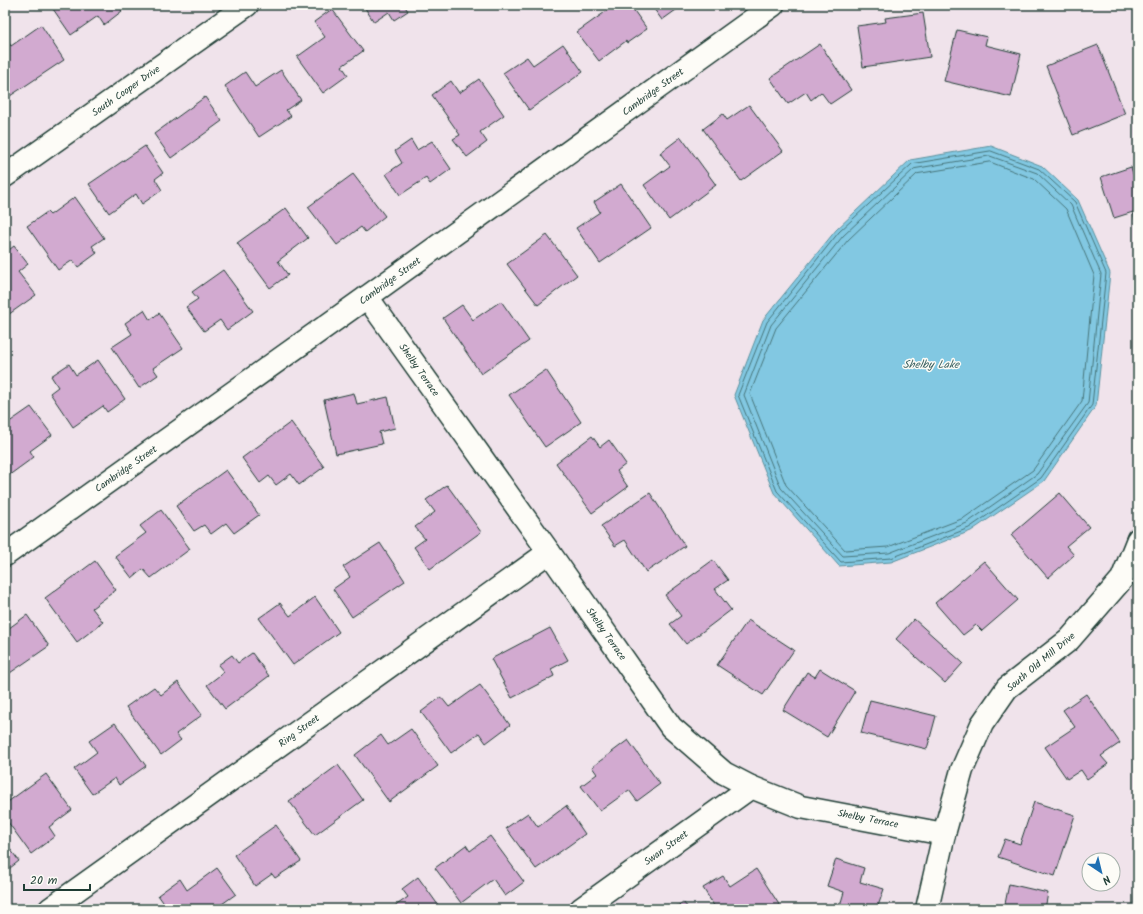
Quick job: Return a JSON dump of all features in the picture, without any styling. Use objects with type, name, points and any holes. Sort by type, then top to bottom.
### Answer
[{"type":"street","name":"South Cooper Drive","points":[[5,176],[247,5]]},
{"type":"street","name":"Cambridge Street","points":[[5,555],[773,5]]},
{"type":"street","name":"Shelby Terrace","points":[[367,297],[671,727],[724,773],[801,807],[944,834]]},
{"type":"street","name":"South Old Mill Drive","points":[[927,909],[944,834],[962,770],[982,724],[1007,688],[1069,640],[1122,579],[1138,540]]},
{"type":"street","name":"Ring Street","points":[[50,909],[548,552]]},
{"type":"street","name":"Swan Street","points":[[581,909],[751,786]]},
{"type":"water","name":"Shelby Lake","points":[[991,146],[1042,166],[1078,200],[1110,273],[1096,406],[1044,481],[971,531],[891,562],[839,566],[774,493],[734,395],[763,320],[836,230],[910,160]]},
{"type":"building","points":[[118,5],[122,11],[104,25],[98,16],[71,35],[51,6]]},
{"type":"building","points":[[363,5],[404,5],[408,11],[394,20],[389,12],[374,22]]},
{"type":"building","points":[[615,5],[630,5],[647,29],[627,43],[626,41],[599,61],[577,32]]},
{"type":"building","points":[[651,5],[683,5],[662,20]]},
{"type":"building","points":[[332,9],[363,51],[342,66],[348,75],[323,93],[297,57],[325,37],[314,22]]},
{"type":"building","points":[[923,13],[930,57],[863,67],[857,26],[886,22],[885,18]]},
{"type":"building","points":[[41,25],[64,60],[10,96],[5,88],[5,37],[11,46]]},
{"type":"building","points":[[957,30],[987,37],[985,45],[1021,54],[1011,97],[944,81]]},
{"type":"building","points":[[563,44],[583,72],[529,110],[503,73],[527,57],[533,65]]},
{"type":"building","points":[[820,44],[851,90],[830,104],[821,92],[811,100],[806,92],[788,104],[770,78]]},
{"type":"building","points":[[1098,45],[1125,114],[1073,135],[1046,66]]},
{"type":"building","points":[[281,70],[301,100],[286,110],[291,116],[259,137],[225,86],[245,72],[255,87]]},
{"type":"building","points":[[479,79],[504,115],[480,132],[487,142],[467,157],[453,139],[460,135],[432,95],[451,81],[459,93]]},
{"type":"building","points":[[205,97],[222,121],[171,158],[154,134]]},
{"type":"building","points":[[749,105],[783,151],[741,181],[703,129],[723,114],[727,120]]},
{"type":"building","points":[[681,137],[716,185],[669,220],[644,185],[670,166],[660,153]]},
{"type":"building","points":[[411,140],[417,150],[432,141],[451,169],[430,184],[426,178],[400,195],[386,174],[402,163],[395,151]]},
{"type":"building","points":[[145,146],[163,173],[155,179],[162,190],[142,204],[136,194],[109,213],[89,184]]},
{"type":"building","points":[[1131,167],[1135,180],[1138,179],[1138,222],[1136,223],[1133,212],[1114,218],[1101,177]]},
{"type":"building","points":[[353,174],[385,216],[365,232],[361,227],[337,245],[308,207]]},
{"type":"building","points":[[621,184],[651,228],[600,263],[576,228],[600,212],[594,202]]},
{"type":"building","points":[[75,197],[104,238],[92,246],[97,253],[78,267],[73,260],[58,270],[27,226],[47,212],[50,215]]},
{"type":"building","points":[[286,208],[308,238],[278,261],[288,275],[270,288],[237,243]]},
{"type":"building","points":[[547,235],[577,275],[538,305],[507,264]]},
{"type":"building","points":[[14,246],[28,264],[18,272],[36,295],[5,317],[5,253]]},
{"type":"building","points":[[223,270],[253,311],[227,330],[220,320],[204,331],[186,307],[198,299],[192,292]]},
{"type":"building","points":[[501,301],[529,341],[481,374],[443,318],[462,305],[473,320]]},
{"type":"building","points":[[144,310],[150,320],[159,313],[183,348],[153,368],[158,375],[139,388],[112,347],[132,334],[125,323]]},
{"type":"building","points":[[98,360],[125,399],[107,412],[103,406],[73,427],[50,393],[58,387],[51,376],[69,364],[76,375]]},
{"type":"building","points":[[546,370],[581,422],[545,447],[509,395]]},
{"type":"building","points":[[354,393],[357,404],[388,397],[395,428],[379,432],[382,444],[336,454],[324,400]]},
{"type":"building","points":[[31,407],[52,435],[30,451],[34,457],[8,476],[5,472],[5,425]]},
{"type":"building","points":[[291,422],[324,467],[299,485],[291,474],[276,485],[269,476],[260,483],[242,458]]},
{"type":"building","points":[[592,436],[600,447],[609,440],[626,464],[617,471],[628,487],[592,513],[556,463]]},
{"type":"building","points":[[226,470],[259,515],[234,533],[226,523],[211,534],[204,525],[194,531],[176,506]]},
{"type":"building","points":[[447,485],[481,532],[430,569],[414,547],[425,539],[415,527],[435,512],[426,500]]},
{"type":"building","points":[[650,493],[685,546],[646,572],[625,540],[615,546],[601,526]]},
{"type":"building","points":[[1060,493],[1089,527],[1066,546],[1074,555],[1048,578],[1011,535]]},
{"type":"building","points":[[161,510],[190,549],[151,578],[143,569],[132,578],[115,556],[146,533],[140,526]]},
{"type":"building","points":[[380,543],[405,581],[352,617],[333,589],[350,577],[343,567]]},
{"type":"building","points":[[713,560],[728,580],[715,589],[731,610],[686,644],[670,624],[681,616],[665,595]]},
{"type":"building","points":[[95,561],[116,590],[92,608],[103,622],[77,642],[45,598]]},
{"type":"building","points":[[984,561],[1018,600],[982,631],[976,625],[963,635],[935,603]]},
{"type":"building","points":[[315,597],[339,632],[293,665],[259,618],[280,603],[290,616]]},
{"type":"building","points":[[27,615],[49,646],[7,675],[5,672],[5,631]]},
{"type":"building","points":[[914,619],[963,663],[945,683],[896,639]]},
{"type":"building","points":[[748,620],[794,650],[763,695],[717,665]]},
{"type":"building","points":[[550,628],[568,660],[551,669],[554,676],[512,698],[491,659]]},
{"type":"building","points":[[252,653],[269,676],[225,709],[207,685],[224,672],[218,665],[232,655],[238,663]]},
{"type":"building","points":[[820,669],[855,691],[827,737],[783,710],[807,672],[815,677]]},
{"type":"building","points":[[178,682],[202,715],[176,734],[181,740],[161,755],[126,707],[154,687],[161,695]]},
{"type":"building","points":[[480,685],[510,725],[486,743],[479,733],[451,753],[421,712],[441,697],[449,707]]},
{"type":"building","points":[[1086,694],[1120,743],[1101,756],[1108,764],[1087,779],[1081,770],[1067,779],[1045,747],[1075,727],[1063,710]]},
{"type":"building","points":[[870,700],[936,716],[927,749],[861,733]]},
{"type":"building","points":[[115,723],[146,766],[119,785],[115,778],[92,794],[74,769],[97,752],[89,741]]},
{"type":"building","points":[[411,729],[438,766],[389,802],[355,755],[381,735],[388,745]]},
{"type":"building","points":[[628,740],[660,784],[637,801],[629,790],[600,811],[581,786],[597,774],[592,767]]},
{"type":"building","points":[[338,765],[363,800],[315,835],[289,801]]},
{"type":"building","points":[[46,774],[72,810],[49,827],[55,836],[31,854],[5,818],[5,804]]},
{"type":"building","points":[[1034,802],[1075,815],[1055,876],[998,857],[1005,839],[1020,844]]},
{"type":"building","points":[[566,806],[585,834],[536,869],[506,828],[528,813],[538,827]]},
{"type":"building","points":[[276,825],[301,861],[275,878],[272,874],[255,886],[234,855]]},
{"type":"building","points":[[490,836],[524,882],[505,896],[493,879],[461,903],[435,868],[466,845],[470,851]]},
{"type":"building","points":[[5,842],[19,861],[5,872]]},
{"type":"building","points":[[836,859],[864,868],[860,882],[884,889],[877,909],[839,909],[844,892],[827,886]]},
{"type":"building","points":[[217,868],[236,894],[215,909],[168,909],[158,895],[180,879],[187,890]]},
{"type":"building","points":[[756,869],[782,909],[716,909],[703,888],[723,876],[730,886]]},
{"type":"building","points":[[418,877],[441,909],[391,909],[408,897],[402,889]]},
{"type":"building","points":[[1009,884],[1048,893],[1045,909],[1004,909]]},
{"type":"building","points":[[683,902],[689,909],[673,909]]}]
